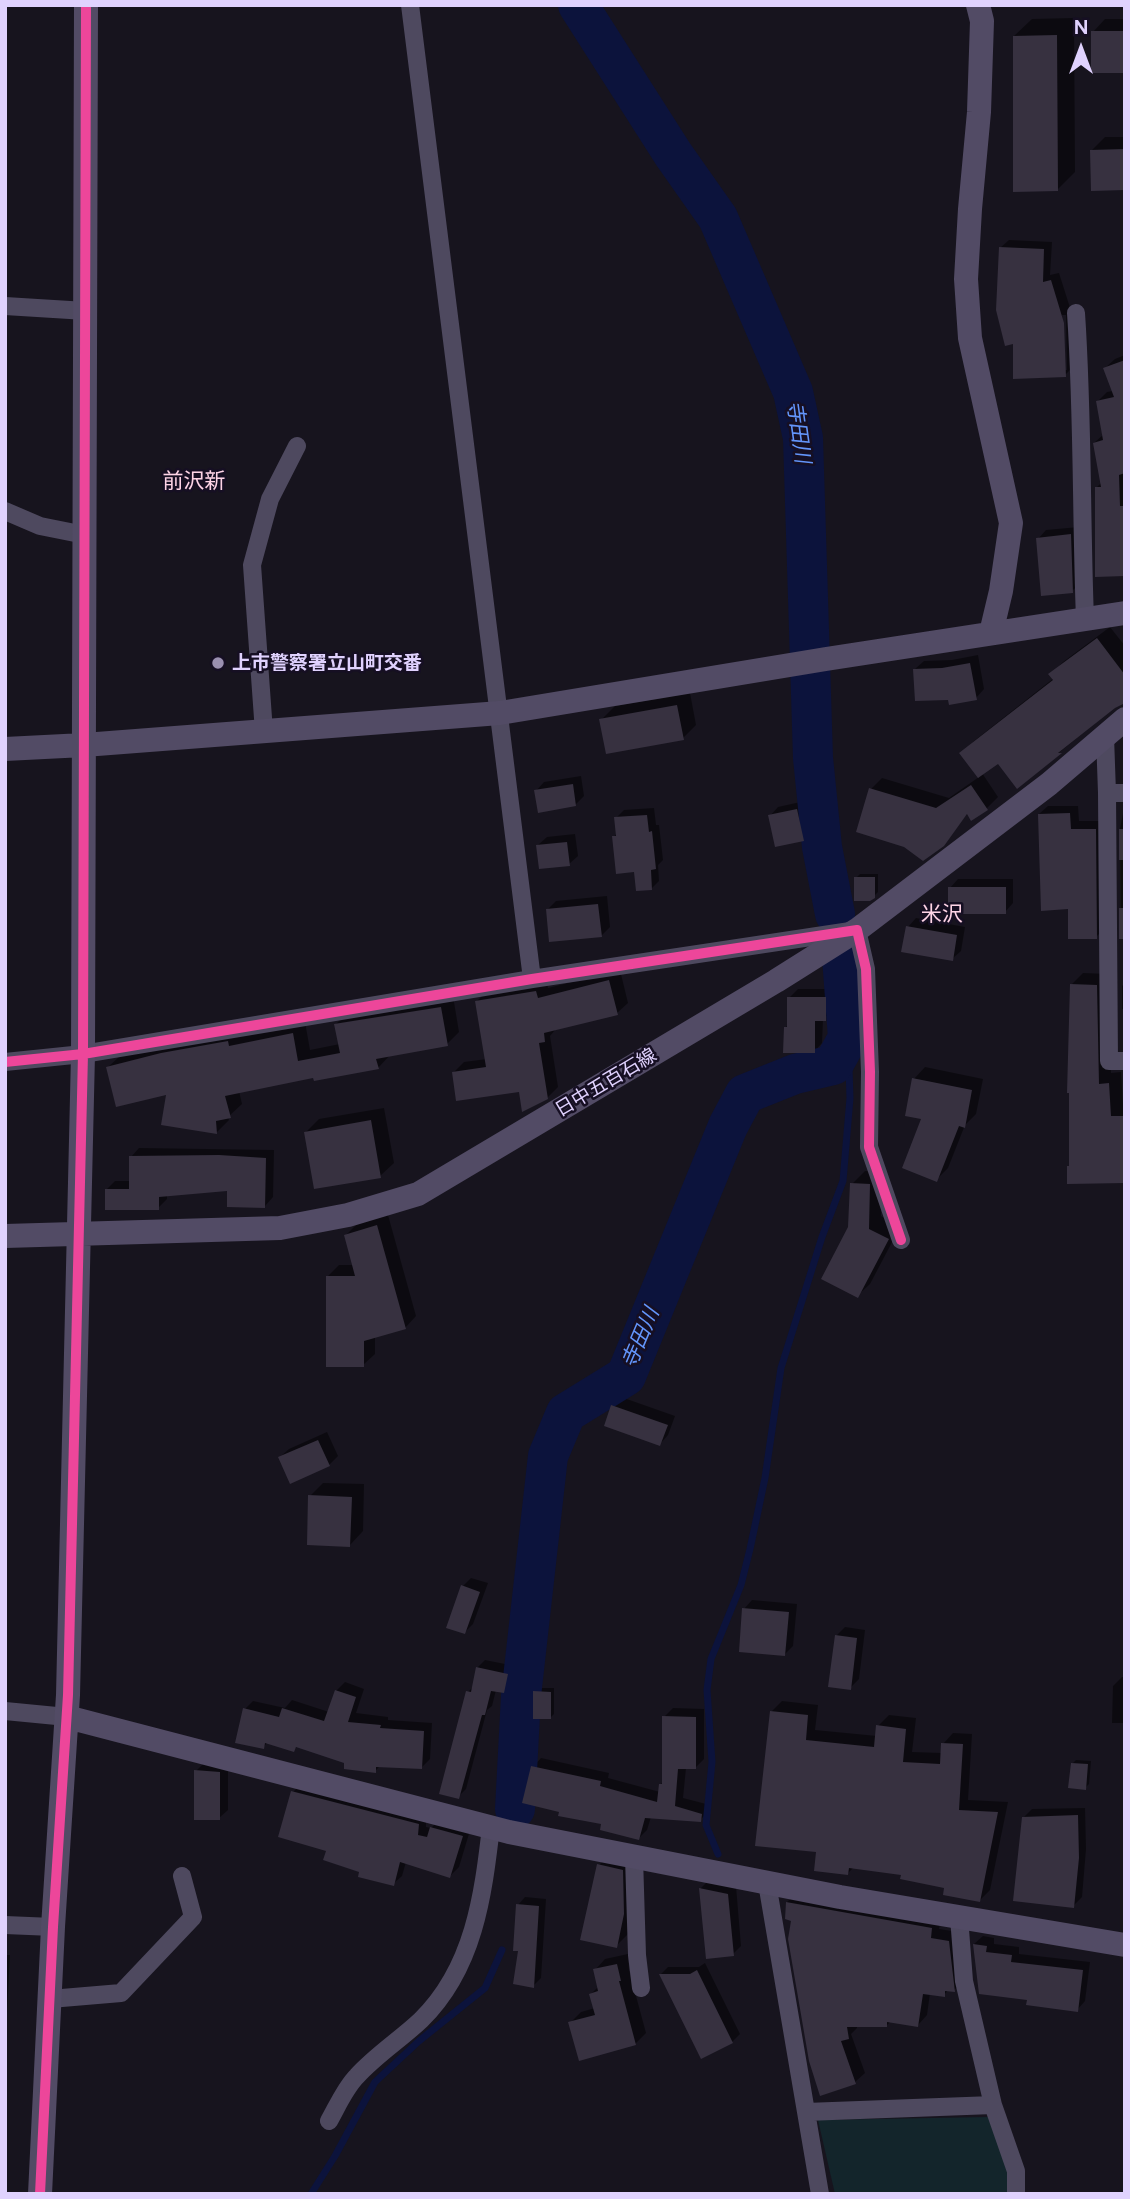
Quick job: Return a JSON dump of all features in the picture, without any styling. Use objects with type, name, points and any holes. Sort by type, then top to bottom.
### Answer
[{"type":"street","points":[[40,2194],[53,1927],[67,1717],[83,1054],[86,5]]},
{"type":"street","points":[[410,5],[532,979]]},
{"type":"street","points":[[978,5],[982,21],[979,112],[966,279],[970,338],[1010,523],[1001,591],[990,633]]},
{"type":"street","points":[[5,306],[86,311]]},
{"type":"street","points":[[1076,313],[1082,398],[1085,619]]},
{"type":"street","points":[[264,732],[252,565],[270,499],[297,446]]},
{"type":"street","points":[[5,511],[40,526],[85,535]]},
{"type":"street","points":[[5,749],[84,746],[500,713],[1125,613]]},
{"type":"street","name":"日中五百石線","points":[[5,1236],[280,1228],[348,1215],[418,1194],[857,930],[1049,784],[1125,719]]},
{"type":"street","points":[[1105,736],[1116,793],[1109,1061],[1125,1061]]},
{"type":"street","points":[[5,1062],[83,1054],[532,979],[857,930],[866,969],[870,1072],[869,1147],[901,1240]]},
{"type":"street","points":[[5,1711],[67,1717],[491,1827],[634,1857],[767,1883],[1125,1945]]},
{"type":"street","points":[[329,2121],[355,2077],[422,2019],[450,1983],[463,1960],[485,1885],[491,1827]]},
{"type":"street","points":[[634,1857],[637,1955],[641,1988]]},
{"type":"street","points":[[50,1999],[121,1993],[193,1917],[182,1876]]},
{"type":"street","points":[[767,1883],[820,2194]]},
{"type":"street","points":[[959,1917],[964,1981],[993,2105],[1016,2171],[1016,2194]]},
{"type":"street","points":[[5,1925],[53,1927]]},
{"type":"street","points":[[806,2112],[993,2105]]},
{"type":"shaded area","points":[[988,2117],[1009,2170],[1009,2194],[835,2194],[818,2120]]},
{"type":"building","points":[[1091,31],[1125,31],[1125,73],[1091,73]]},
{"type":"building","points":[[1057,35],[1058,191],[1013,192],[1013,36]]},
{"type":"building","points":[[1125,149],[1125,190],[1091,191],[1090,150]]},
{"type":"building","points":[[999,247],[1044,249],[1043,282],[1051,280],[1064,323],[1066,377],[1013,379],[1013,344],[1005,346],[996,310]]},
{"type":"building","points":[[1125,360],[1125,473],[1119,475],[1120,506],[1125,506],[1125,576],[1095,577],[1095,487],[1101,487],[1093,443],[1103,440],[1096,401],[1114,397],[1103,368]]},
{"type":"building","points":[[1071,534],[1073,593],[1041,596],[1036,538]]},
{"type":"building","points":[[1097,638],[1125,675],[1125,703],[1058,753],[1062,753],[1017,789],[998,764],[978,778],[959,753],[1053,680],[1048,674]]},
{"type":"building","points":[[970,663],[977,700],[949,705],[948,700],[915,701],[913,669]]},
{"type":"building","points":[[677,705],[684,740],[606,754],[599,719]]},
{"type":"building","points":[[573,784],[576,806],[538,813],[534,790]]},
{"type":"building","points":[[971,785],[988,810],[971,821],[967,814],[944,846],[923,861],[904,847],[856,832],[869,788],[936,808]]},
{"type":"building","points":[[797,809],[804,841],[775,847],[768,815]]},
{"type":"building","points":[[1070,813],[1071,829],[1096,829],[1097,939],[1068,939],[1068,909],[1041,911],[1038,814]]},
{"type":"building","points":[[647,815],[649,832],[652,831],[656,869],[651,870],[652,890],[636,891],[634,872],[616,874],[612,836],[616,836],[614,817]]},
{"type":"building","points":[[1119,829],[1125,829],[1125,860],[1119,860]]},
{"type":"building","points":[[567,842],[570,866],[539,869],[536,845]]},
{"type":"building","points":[[854,877],[875,877],[875,898],[870,901],[854,901]]},
{"type":"building","points":[[948,887],[1006,887],[1006,914],[948,914]]},
{"type":"building","points":[[598,904],[602,937],[549,942],[546,909]]},
{"type":"building","points":[[1119,908],[1125,908],[1125,939],[1119,939]]},
{"type":"building","points":[[906,926],[957,935],[953,961],[901,952]]},
{"type":"building","points":[[609,980],[618,1015],[544,1033],[545,1042],[539,1043],[548,1099],[522,1112],[519,1092],[456,1101],[452,1072],[486,1067],[475,1001],[536,991],[538,998]]},
{"type":"building","points":[[1070,984],[1097,985],[1099,1084],[1109,1083],[1111,1116],[1125,1116],[1125,1183],[1067,1184]]},
{"type":"building","points":[[787,997],[826,997],[826,1021],[815,1021],[815,1053],[783,1053],[784,1027],[787,1027]]},
{"type":"building","points":[[441,1007],[448,1046],[376,1059],[379,1069],[314,1081],[313,1078],[225,1096],[231,1118],[216,1121],[217,1134],[161,1125],[166,1095],[116,1107],[106,1067],[161,1053],[228,1041],[229,1046],[293,1033],[298,1061],[340,1053],[334,1024]]},
{"type":"building","points":[[912,1078],[972,1090],[965,1128],[959,1126],[937,1182],[902,1168],[921,1119],[905,1116]]},
{"type":"building","points":[[371,1120],[381,1178],[314,1189],[304,1132]]},
{"type":"building","points":[[219,1155],[266,1158],[265,1208],[227,1207],[227,1191],[159,1197],[159,1210],[105,1210],[105,1189],[129,1189],[129,1156]]},
{"type":"building","points":[[850,1183],[870,1184],[869,1229],[889,1239],[858,1298],[821,1279],[848,1227]]},
{"type":"building","points":[[377,1225],[406,1329],[364,1341],[364,1367],[326,1367],[326,1276],[355,1276],[344,1235]]},
{"type":"building","points":[[611,1405],[668,1425],[660,1446],[604,1426]]},
{"type":"building","points":[[318,1440],[330,1466],[290,1484],[278,1457]]},
{"type":"building","points":[[308,1495],[352,1497],[350,1547],[307,1545]]},
{"type":"building","points":[[461,1585],[480,1592],[465,1634],[446,1628]]},
{"type":"building","points":[[742,1608],[789,1612],[785,1656],[739,1652]]},
{"type":"building","points":[[835,1635],[857,1638],[851,1690],[828,1687]]},
{"type":"building","points":[[476,1667],[508,1674],[504,1693],[491,1691],[459,1799],[439,1794],[466,1691],[471,1692]]},
{"type":"building","points":[[335,1690],[356,1697],[348,1722],[381,1725],[380,1728],[424,1731],[422,1769],[376,1767],[376,1773],[344,1769],[344,1763],[296,1747],[294,1752],[265,1743],[264,1749],[235,1743],[243,1708],[279,1717],[282,1708],[324,1721]]},
{"type":"building","points":[[533,1691],[551,1692],[551,1719],[533,1719]]},
{"type":"building","points":[[770,1711],[808,1715],[806,1740],[874,1747],[876,1725],[906,1729],[903,1762],[940,1764],[941,1743],[963,1744],[959,1810],[998,1812],[980,1902],[943,1895],[944,1888],[900,1879],[901,1875],[849,1868],[848,1875],[814,1871],[816,1852],[755,1846]]},
{"type":"building","points":[[662,1716],[696,1717],[696,1769],[678,1769],[675,1806],[702,1814],[701,1822],[645,1818],[639,1840],[600,1830],[601,1824],[558,1816],[559,1812],[522,1803],[531,1766],[601,1781],[600,1786],[657,1802],[659,1784],[662,1784]]},
{"type":"building","points":[[1071,1763],[1088,1764],[1086,1790],[1068,1788]]},
{"type":"building","points":[[194,1770],[220,1772],[220,1820],[194,1820]]},
{"type":"building","points":[[291,1791],[419,1824],[418,1835],[427,1837],[430,1827],[463,1836],[450,1878],[400,1862],[394,1886],[358,1877],[359,1872],[323,1860],[326,1851],[278,1837]]},
{"type":"building","points":[[1078,1815],[1079,1858],[1074,1908],[1013,1901],[1022,1817]]},
{"type":"building","points":[[597,1864],[623,1870],[624,1914],[617,1948],[580,1940]]},
{"type":"building","points":[[699,1888],[728,1894],[734,1956],[706,1959]]},
{"type":"building","points":[[786,1902],[932,1928],[931,1938],[949,1941],[955,1992],[945,1991],[945,1997],[923,1994],[918,2027],[887,2022],[887,2027],[847,2027],[849,2039],[841,2041],[856,2084],[820,2096],[809,2061],[788,1939],[791,1921],[785,1919]]},
{"type":"building","points":[[516,1904],[539,1906],[534,1988],[513,1984],[518,1951],[513,1951]]},
{"type":"building","points":[[973,1944],[987,1946],[986,1952],[1012,1955],[1011,1962],[1083,1970],[1078,2012],[1026,2005],[1027,2000],[979,1994]]},
{"type":"building","points":[[617,1964],[636,2045],[579,2061],[568,2022],[595,2015],[589,1994],[598,1991],[593,1969]]},
{"type":"building","points":[[697,1970],[733,2043],[701,2059],[659,1974],[690,1974]]},
{"type":"waterway","name":"寺田川","points":[[578,5],[673,154],[718,218],[793,392],[803,438],[813,758],[822,847],[835,914]]},
{"type":"waterway","name":"寺田川","points":[[515,1809],[521,1696],[548,1456],[566,1413],[626,1376],[728,1126],[745,1094],[795,1074],[833,1065],[848,1038],[842,957]]},
{"type":"waterway","points":[[718,1854],[706,1825],[712,1762],[707,1690],[711,1659],[741,1585],[750,1549],[765,1478],[781,1368],[822,1237],[843,1181],[850,1098],[848,1038]]},
{"type":"waterway","points":[[311,2194],[375,2082],[419,2041],[485,1988],[502,1950]]},
{"type":"cycle path","points":[[40,2194],[68,1695],[83,1054],[86,5]]},
{"type":"cycle path","points":[[5,1062],[83,1054],[532,979],[857,930],[866,969],[870,1072],[869,1147],[901,1240]]},
{"type":"place","name":"上市警察署立山町交番","points":[[218,663]]},
{"type":"district","name":"前沢新","points":[[194,482]]},
{"type":"district","name":"米沢","points":[[942,915]]}]
